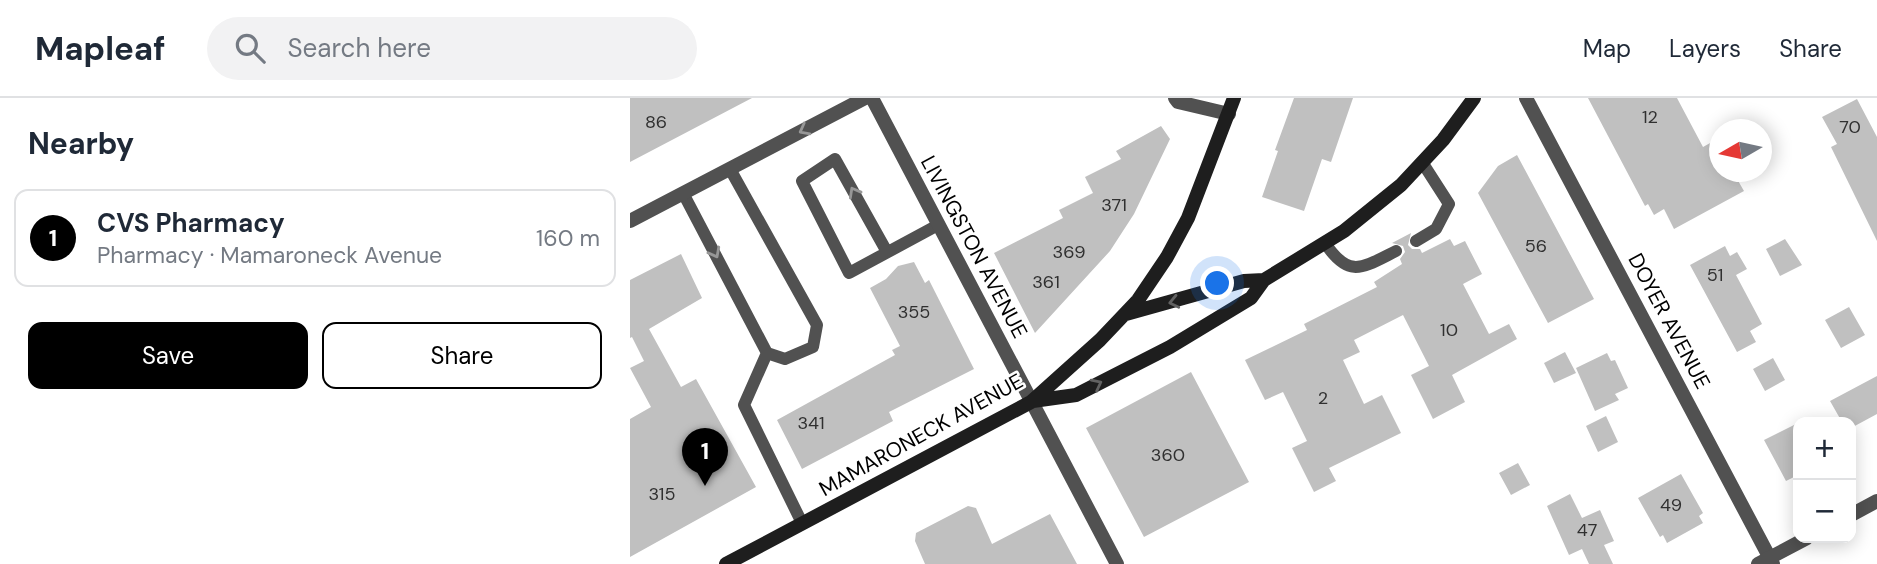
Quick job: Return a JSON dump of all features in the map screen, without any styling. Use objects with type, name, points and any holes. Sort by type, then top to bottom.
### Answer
[{"type":"main road","name":"MAMARONECK AVENUE","points":[[726,564],[1031,402],[1138,300],[1178,238],[1234,98]]},
{"type":"main road","points":[[1031,402],[1076,395],[1170,347],[1251,298],[1264,280],[1325,243],[1372,209],[1422,162],[1474,98]]},
{"type":"main road","points":[[1123,316],[1244,281],[1264,280]]},
{"type":"street","points":[[630,221],[864,98]]},
{"type":"street","name":"LIVINGSTON AVENUE","points":[[872,98],[1117,564]]},
{"type":"street","points":[[1175,98],[1178,102],[1229,114]]},
{"type":"street","name":"DOYER AVENUE","points":[[1526,98],[1767,562]]},
{"type":"street","points":[[1856,512],[1877,501]]},
{"type":"street","points":[[1767,562],[1799,543]]},
{"type":"lane","points":[[887,252],[835,159],[802,181],[849,273],[938,225]]},
{"type":"lane","points":[[1416,241],[1436,229],[1449,204],[1422,162]]},
{"type":"lane","points":[[683,193],[767,352],[785,359],[813,347],[817,325],[730,169]]},
{"type":"lane","points":[[1325,243],[1337,261],[1348,267],[1364,267],[1396,251]]},
{"type":"lane","points":[[767,352],[744,405],[802,523]]},
{"type":"building","points":[[630,98],[752,98],[630,162]]},
{"type":"building","points":[[1294,98],[1353,98],[1331,162],[1322,159],[1304,211],[1262,197]]},
{"type":"building","points":[[1588,98],[1677,98],[1703,147],[1709,144],[1709,182],[1739,182],[1744,191],[1674,229],[1664,209],[1654,215],[1648,204],[1645,206]]},
{"type":"building","points":[[1857,99],[1877,137],[1877,241],[1831,147],[1837,144],[1822,117]]},
{"type":"building","points":[[1161,126],[1170,139],[1134,214],[1110,251],[1035,333],[994,253],[1063,218],[1059,210],[1093,193],[1085,177],[1121,159],[1116,151]]},
{"type":"building","points":[[1517,155],[1594,299],[1548,323],[1478,193],[1498,166]]},
{"type":"building","points":[[1411,233],[1408,245],[1412,249],[1420,249],[1422,253],[1450,239],[1454,246],[1465,241],[1482,274],[1463,284],[1489,334],[1509,324],[1517,339],[1452,375],[1465,402],[1433,419],[1411,375],[1429,366],[1403,315],[1354,340],[1360,352],[1343,360],[1364,404],[1382,395],[1401,433],[1329,468],[1336,481],[1314,492],[1292,448],[1307,441],[1283,392],[1265,400],[1245,360],[1307,330],[1304,324],[1377,287],[1374,282],[1402,264],[1400,259],[1405,252],[1403,246],[1392,243]]},
{"type":"building","points":[[1785,239],[1802,265],[1780,276],[1766,249]]},
{"type":"building","points":[[1725,246],[1730,256],[1737,252],[1747,269],[1736,275],[1762,324],[1750,331],[1756,342],[1737,352],[1690,265]]},
{"type":"building","points":[[681,254],[702,298],[649,329],[681,387],[696,379],[756,487],[630,557],[630,419],[651,407],[630,368],[644,361],[632,337],[630,338],[630,280]]},
{"type":"building","points":[[914,262],[925,283],[929,280],[974,369],[889,412],[893,421],[802,469],[777,420],[895,355],[892,350],[900,346],[870,288],[886,279],[898,266]]},
{"type":"building","points":[[1849,307],[1865,335],[1841,348],[1825,320]]},
{"type":"building","points":[[1565,352],[1576,373],[1554,383],[1544,363]]},
{"type":"building","points":[[1607,353],[1611,361],[1615,360],[1628,388],[1615,394],[1619,400],[1595,411],[1576,368]]},
{"type":"building","points":[[1773,358],[1785,380],[1765,391],[1753,369]]},
{"type":"building","points":[[1191,372],[1249,482],[1144,537],[1086,428]]},
{"type":"building","points":[[1877,376],[1877,414],[1856,425],[1856,417],[1839,417],[1830,401]]},
{"type":"building","points":[[1606,416],[1618,442],[1598,452],[1586,426]]},
{"type":"building","points":[[1793,426],[1793,478],[1786,481],[1764,440]]},
{"type":"building","points":[[1518,463],[1530,485],[1511,495],[1499,473]]},
{"type":"building","points":[[1681,474],[1703,513],[1699,516],[1703,523],[1667,543],[1663,535],[1660,537],[1638,498]]},
{"type":"building","points":[[1570,494],[1582,518],[1600,510],[1614,541],[1604,545],[1613,564],[1589,564],[1582,549],[1569,555],[1547,506]]},
{"type":"building","points":[[968,506],[976,508],[992,544],[1050,514],[1077,564],[925,564],[915,541],[916,533]]},
{"type":"place","name":"CVS Pharmacy","points":[[705,486]]}]
